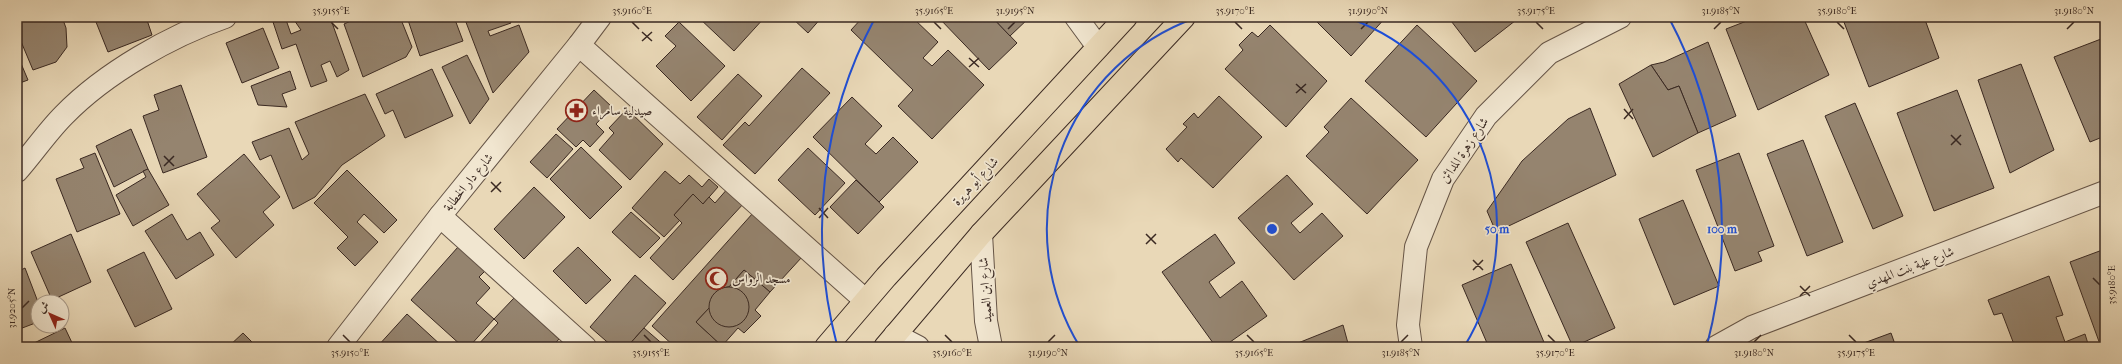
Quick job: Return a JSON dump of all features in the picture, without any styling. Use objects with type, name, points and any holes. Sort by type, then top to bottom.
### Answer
[{"type":"highway","name":"شارع أبو هريرة","points":[[826,347],[865,300],[1126,17]]},
{"type":"highway","points":[[890,341],[981,234],[1184,17]]},
{"type":"street","points":[[17,171],[64,115],[101,82],[138,59],[195,29],[225,17]]},
{"type":"street","name":"شارع دار الخطابة","points":[[338,347],[440,216],[579,46],[600,17]]},
{"type":"street","points":[[1076,17],[1098,47]]},
{"type":"street","name":"شارع زهرة المدائن","points":[[1411,347],[1408,324],[1416,247],[1443,179],[1486,116],[1549,54],[1620,17]]},
{"type":"street","points":[[579,46],[865,300]]},
{"type":"street","name":"شارع علية بنت المهدي","points":[[1716,347],[1752,327],[2105,192]]},
{"type":"street","points":[[440,216],[585,347]]},
{"type":"street","name":"شارع ابن العميد","points":[[981,234],[986,321],[991,347]]},
{"type":"street","points":[[890,341],[918,347]]},
{"type":"building","points":[[17,17],[62,17],[66,28],[67,47],[56,62],[33,70],[17,32]]},
{"type":"building","points":[[94,17],[146,17],[152,35],[108,52]]},
{"type":"building","points":[[285,17],[291,34],[301,30],[292,17],[330,17],[349,70],[337,77],[330,61],[321,65],[327,81],[311,87],[296,44],[282,49],[273,22]]},
{"type":"building","points":[[360,17],[400,17],[412,47],[406,57],[363,77],[344,24]]},
{"type":"building","points":[[407,17],[454,17],[463,41],[420,56]]},
{"type":"building","points":[[464,17],[508,17],[511,23],[488,31],[490,36],[519,25],[529,52],[493,93]]},
{"type":"building","points":[[698,17],[765,17],[734,51]]},
{"type":"building","points":[[791,17],[822,17],[808,33]]},
{"type":"building","points":[[863,17],[912,17],[938,42],[923,58],[932,66],[948,50],[984,85],[932,139],[898,106],[913,90],[851,30]]},
{"type":"building","points":[[938,17],[992,17],[1017,43],[989,70]]},
{"type":"building","points":[[992,17],[1030,17],[1010,36]]},
{"type":"building","points":[[1312,17],[1386,17],[1351,56]]},
{"type":"building","points":[[1448,17],[1520,17],[1475,52]]},
{"type":"building","points":[[1757,17],[1803,17],[1829,75],[1758,110],[1726,29]]},
{"type":"building","points":[[1842,17],[1924,17],[1939,58],[1869,87]]},
{"type":"building","points":[[679,22],[725,66],[691,101],[656,66],[676,46],[665,36]]},
{"type":"building","points":[[1270,25],[1327,81],[1286,127],[1225,69],[1243,50],[1239,45],[1252,32],[1258,37]]},
{"type":"building","points":[[1417,25],[1477,81],[1426,137],[1365,81]]},
{"type":"building","points":[[263,28],[279,68],[242,83],[226,43]]},
{"type":"building","points":[[2101,39],[2105,50],[2105,136],[2090,142],[2054,57]]},
{"type":"building","points":[[1708,42],[1736,116],[1698,133],[1679,86],[1668,90],[1651,65],[1664,62]]},
{"type":"building","points":[[17,54],[28,80],[17,84]]},
{"type":"building","points":[[467,55],[489,99],[470,124],[442,67]]},
{"type":"building","points":[[2021,64],[2054,150],[2010,173],[1978,80]]},
{"type":"building","points":[[1651,65],[1668,90],[1679,86],[1698,133],[1653,157],[1619,84]]},
{"type":"building","points":[[802,68],[830,93],[755,174],[723,145],[745,122],[749,126]]},
{"type":"building","points":[[432,69],[453,116],[405,138],[393,110],[385,114],[376,94]]},
{"type":"building","points":[[290,71],[296,89],[282,94],[287,107],[258,105],[251,86]]},
{"type":"building","points":[[738,74],[762,96],[722,140],[697,117]]},
{"type":"building","points":[[181,85],[207,157],[163,173],[143,116],[159,110],[154,95]]},
{"type":"building","points":[[594,90],[612,107],[596,124],[604,132],[590,147],[583,140],[576,147],[557,129]]},
{"type":"building","points":[[1957,90],[1994,188],[1934,211],[1897,113]]},
{"type":"building","points":[[365,94],[385,136],[342,165],[315,197],[293,209],[271,155],[260,160],[252,142],[289,128],[302,160],[309,154],[295,122]]},
{"type":"building","points":[[1219,96],[1262,137],[1213,188],[1181,158],[1178,162],[1166,149],[1187,127],[1183,124],[1194,113],[1198,118]]},
{"type":"building","points":[[852,97],[882,126],[865,144],[876,154],[893,137],[918,162],[879,202],[813,137]]},
{"type":"building","points":[[1351,98],[1418,160],[1367,214],[1306,156],[1329,132],[1324,127]]},
{"type":"building","points":[[1855,103],[1903,216],[1873,229],[1825,116]]},
{"type":"building","points":[[1590,108],[1616,175],[1496,232],[1487,211],[1522,161],[1568,119]]},
{"type":"building","points":[[627,109],[663,144],[630,180],[599,150],[614,133],[609,128]]},
{"type":"building","points":[[131,129],[148,169],[114,187],[96,146]]},
{"type":"building","points":[[556,134],[573,149],[547,178],[530,162]]},
{"type":"building","points":[[1803,140],[1843,242],[1807,256],[1767,154]]},
{"type":"building","points":[[581,147],[622,187],[590,219],[550,179]]},
{"type":"building","points":[[808,148],[845,183],[815,215],[778,180]]},
{"type":"building","points":[[95,153],[120,214],[77,232],[56,179],[84,168],[80,159]]},
{"type":"building","points":[[1739,153],[1774,246],[1758,252],[1762,261],[1735,271],[1696,170]]},
{"type":"building","points":[[244,154],[280,197],[263,212],[274,225],[236,258],[211,228],[220,221],[197,194]]},
{"type":"building","points":[[148,169],[169,205],[133,226],[116,195],[146,177],[143,171]]},
{"type":"building","points":[[347,170],[397,220],[384,233],[364,214],[357,222],[378,242],[355,266],[337,248],[348,237],[314,203]]},
{"type":"building","points":[[665,171],[680,184],[689,175],[702,187],[709,179],[718,187],[703,204],[693,194],[674,215],[680,220],[664,237],[632,208]]},
{"type":"building","points":[[1287,175],[1313,204],[1291,223],[1300,233],[1322,213],[1343,236],[1294,280],[1238,218]]},
{"type":"building","points":[[856,180],[884,207],[858,234],[830,207]]},
{"type":"building","points":[[534,187],[565,217],[524,259],[494,229]]},
{"type":"building","points":[[729,187],[745,202],[673,280],[650,258],[682,223],[674,215],[693,194],[703,204],[709,197],[715,203]]},
{"type":"building","points":[[1683,200],[1719,286],[1674,305],[1639,219]]},
{"type":"building","points":[[631,212],[660,238],[640,258],[612,232]]},
{"type":"building","name":"مسجد الرواس","points":[[753,213],[802,257],[770,292],[744,270],[729,287],[722,288],[714,294],[710,307],[696,322],[722,346],[721,347],[675,347],[652,326]]},
{"type":"building","points":[[172,214],[187,240],[200,232],[214,255],[176,279],[145,231]]},
{"type":"building","points":[[1568,223],[1615,328],[1573,347],[1526,242]]},
{"type":"building","points":[[71,234],[91,282],[65,294],[49,294],[31,252]]},
{"type":"building","points":[[1215,234],[1235,263],[1209,282],[1220,298],[1242,281],[1267,316],[1223,347],[1216,347],[1162,272]]},
{"type":"building","points":[[458,247],[485,271],[479,277],[490,288],[476,303],[494,319],[469,347],[463,347],[411,300]]},
{"type":"building","points":[[578,247],[611,280],[586,304],[553,271]]},
{"type":"building","points":[[2105,249],[2105,347],[2101,347],[2070,262]]},
{"type":"building","points":[[144,252],[172,309],[135,327],[107,270]]},
{"type":"building","points":[[1511,264],[1546,347],[1477,347],[1487,343],[1462,285]]},
{"type":"building","points":[[25,268],[35,294],[30,294],[30,325],[17,330],[17,272]]},
{"type":"building","points":[[744,270],[770,292],[755,310],[761,316],[744,333],[738,328],[722,346],[696,322],[710,307],[714,294],[722,288],[729,287]]},
{"type":"building","points":[[635,275],[666,303],[627,347],[613,347],[590,327]]},
{"type":"building","points":[[2049,276],[2063,315],[2056,317],[2065,342],[2085,334],[2089,347],[2015,347],[2002,313],[1994,315],[1988,300]]},
{"type":"building","points":[[729,287],[737,289],[743,293],[747,299],[749,307],[747,315],[743,321],[737,325],[729,327],[721,325],[715,321],[711,315],[709,307],[711,299],[715,293],[721,289]]},
{"type":"building","points":[[514,298],[559,339],[552,347],[476,347],[498,323],[494,319]]},
{"type":"building","points":[[407,314],[443,347],[377,347]]},
{"type":"building","points":[[1343,325],[1349,347],[1288,347]]},
{"type":"building","points":[[644,328],[666,347],[627,347]]},
{"type":"building","points":[[243,333],[257,347],[228,347]]},
{"type":"building","points":[[1891,333],[1896,347],[1853,347]]},
{"type":"building","points":[[53,334],[68,334],[74,347],[31,347],[30,345]]},
{"type":"place","name":"صيدلية سامراء","points":[[577,110]]},
{"type":"place","name":"مسجد الرواس","points":[[716,278]]}]
